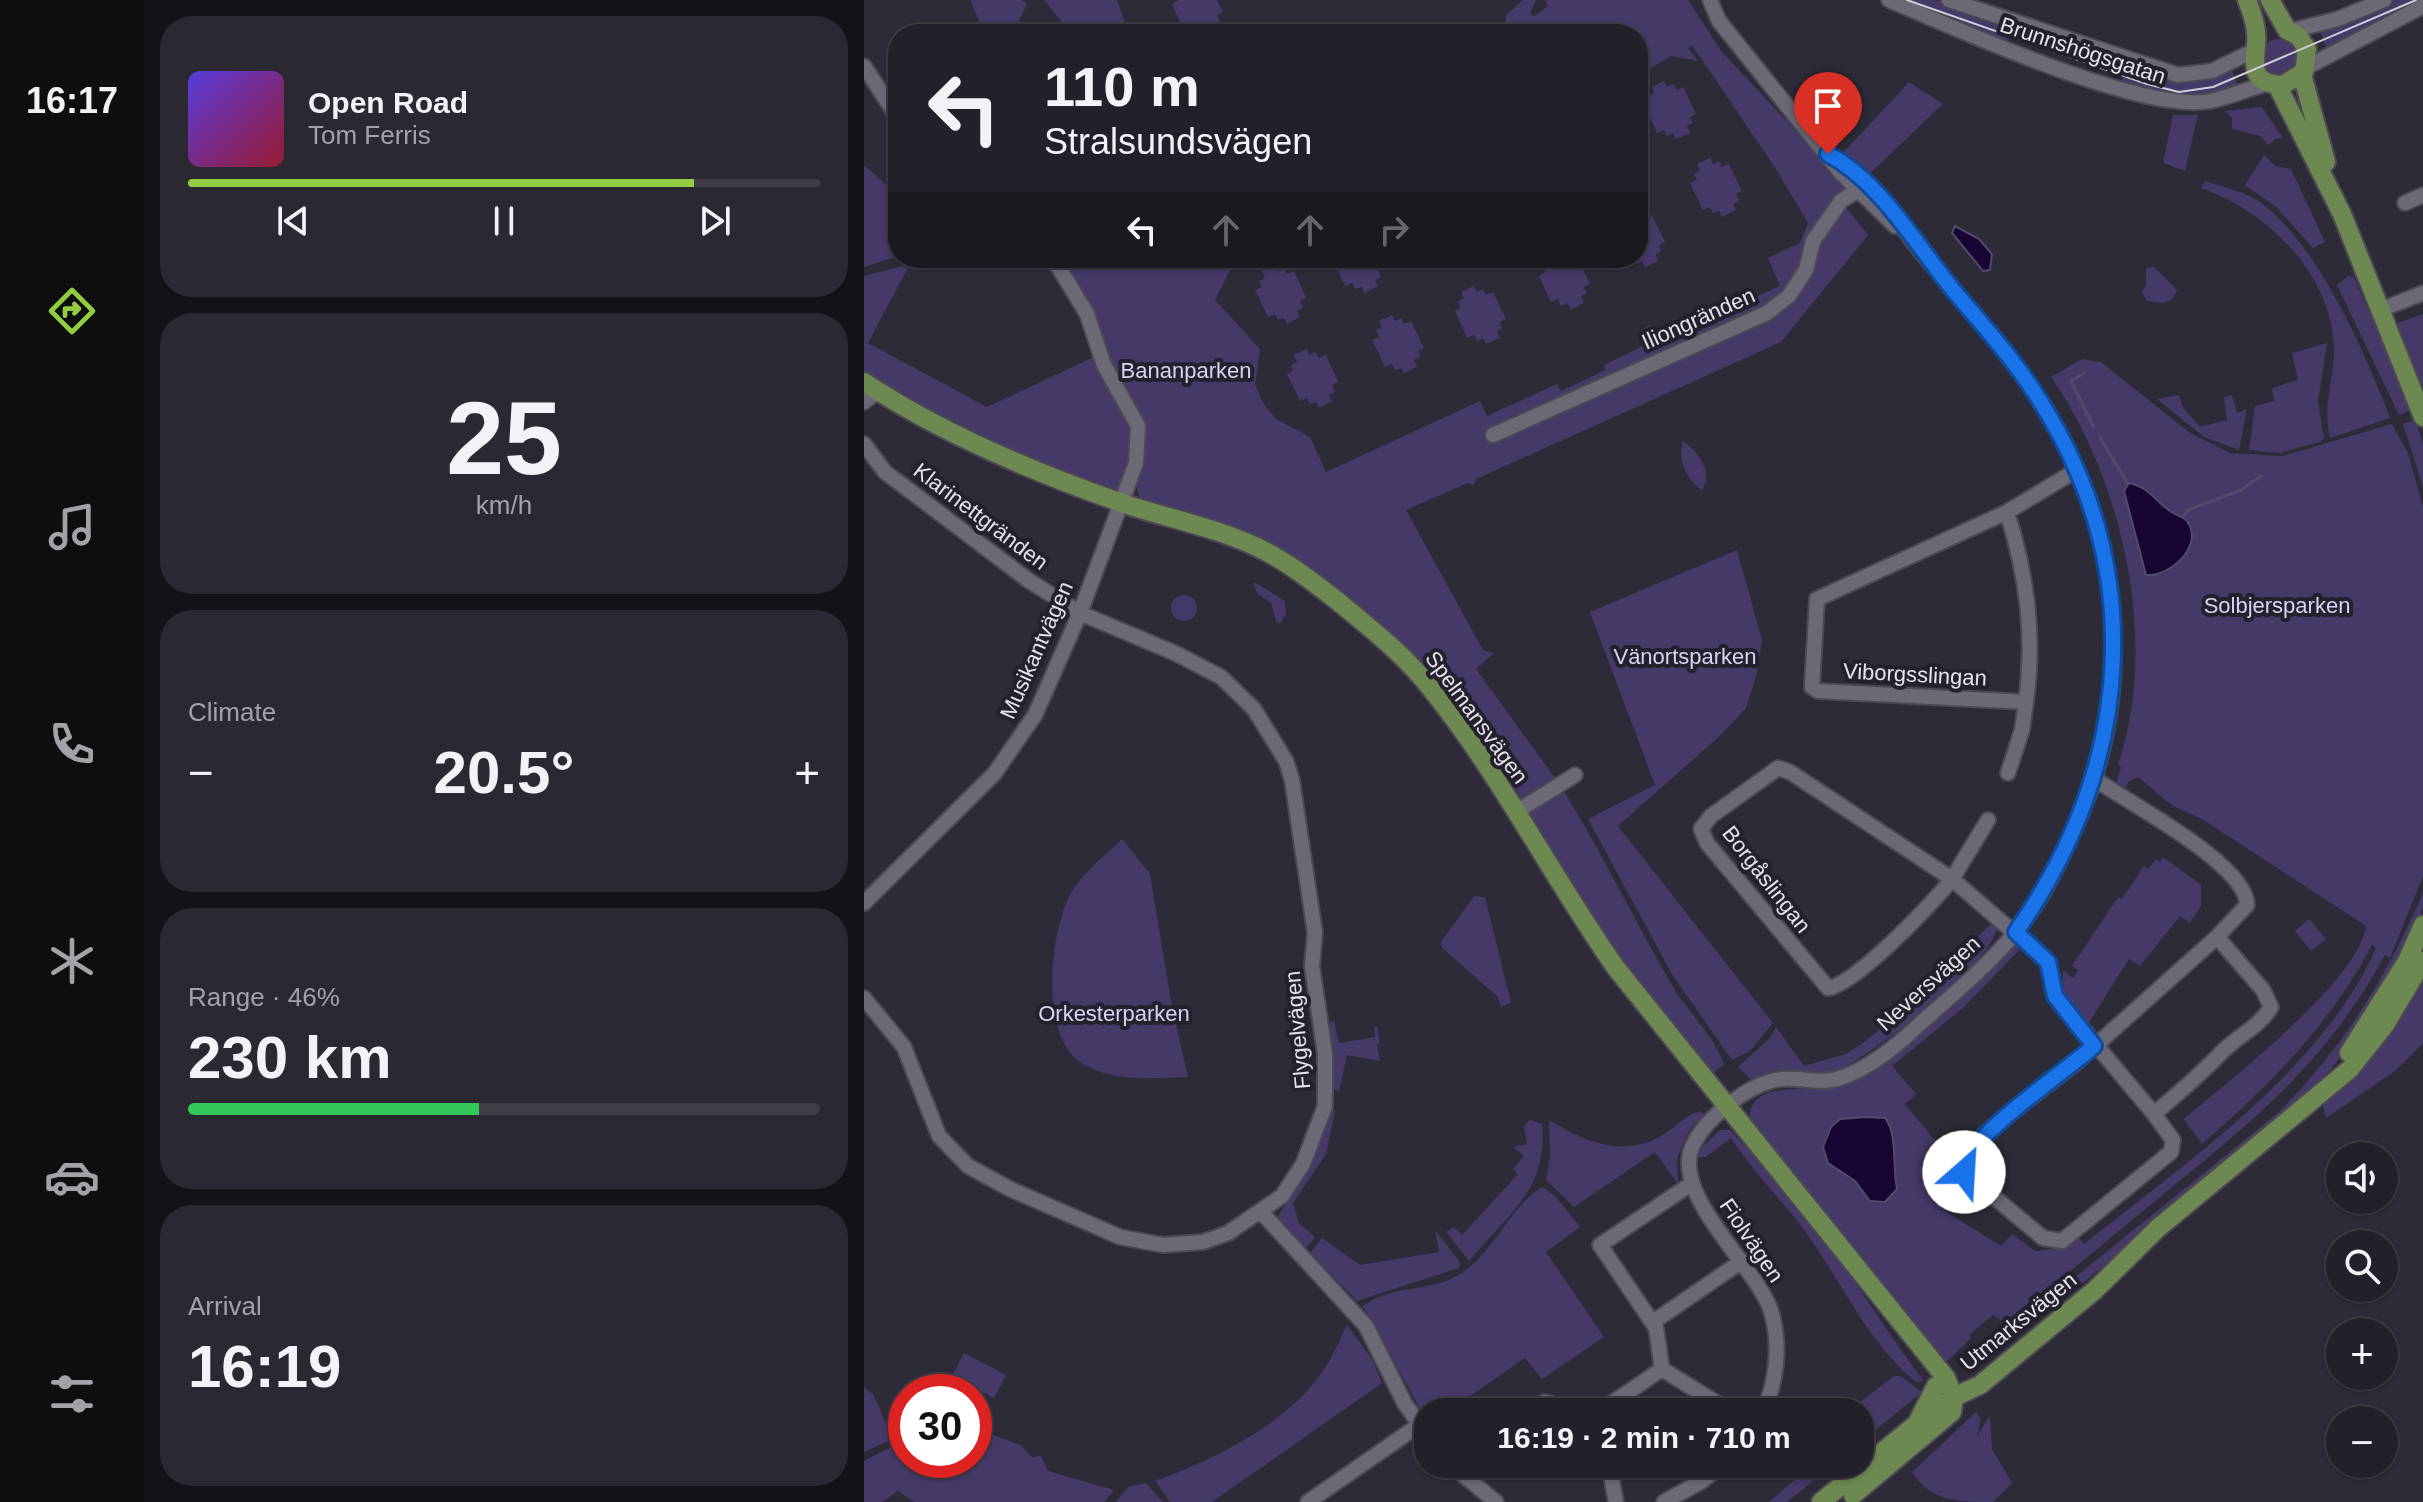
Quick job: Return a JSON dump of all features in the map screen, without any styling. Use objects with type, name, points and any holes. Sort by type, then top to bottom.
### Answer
[{"type":"main road","points":[[2247,0],[2256,70],[2273,84],[2342,214],[2423,417]]},
{"type":"main road","points":[[2270,0],[2289,30],[2304,43],[2304,70],[2342,214]]},
{"type":"main road","points":[[2255,47],[2270,31],[2289,30]]},
{"type":"main road","points":[[2273,84],[2289,84],[2304,70]]},
{"type":"main road","name":"Spelmansvägen","points":[[869,391],[997,452],[1120,502],[1233,536],[1268,552],[1356,616],[1403,657],[1431,689],[1516,812],[1576,911],[1616,968],[1940,1371],[1954,1397]]},
{"type":"main road","name":"Utmarksvägen","points":[[2308,1106],[2379,1009],[2423,925]]},
{"type":"main road","name":"Utmarksvägen","points":[[1821,1502],[1914,1426],[1954,1397],[1980,1385],[2095,1290],[2158,1228],[2350,1069],[2385,1025],[2423,961]]},
{"type":"main road","name":"Utmarksvägen","points":[[1847,1498],[1976,1402],[2103,1296],[2199,1197]]},
{"type":"main road","name":"Spelmansvägen","points":[[1846,1257],[1878,1310],[1936,1386],[1954,1397],[1976,1402]]},
{"type":"main road","points":[[1914,1426],[1927,1409],[1936,1386]]},
{"type":"main road","points":[[1847,1498],[1950,1415],[1955,1407],[1954,1397]]},
{"type":"street","name":"Neversvägen","points":[[1710,0],[1719,21],[1828,154],[1911,239],[2034,391],[2077,470],[2101,542],[2113,615],[2113,685],[2095,779],[2046,889],[2016,932],[1919,1025],[1867,1065],[1829,1080],[1773,1080],[1728,1107]]},
{"type":"street","name":"Brunnshögsgatan","points":[[1889,0],[2012,51],[2165,101],[2209,101],[2273,84]]},
{"type":"street","name":"Brunnshögsgatan","points":[[1949,0],[1980,4],[2178,75],[2212,71],[2255,47]]},
{"type":"street","points":[[2289,30],[2338,19],[2384,0]]},
{"type":"street","points":[[2304,70],[2423,6]]},
{"type":"street","points":[[864,66],[888,103]]},
{"type":"street","name":"Iliongränden","points":[[1493,435],[1767,313],[1789,296],[1806,270],[1813,241],[1841,201],[1862,186]]},
{"type":"street","points":[[2405,203],[2423,195]]},
{"type":"street","name":"Musikantvägen","points":[[864,903],[1005,762],[1035,715],[1080,613],[1137,457],[1138,426],[1104,365],[1087,314],[1059,268]]},
{"type":"street","points":[[2380,310],[2423,293]]},
{"type":"street","name":"Klarinettgränden","points":[[864,444],[885,472],[1028,580],[1080,613]]},
{"type":"street","name":"Viborgsslingan","points":[[2026,702],[1818,691],[1812,687],[1811,680],[1817,599],[2007,512],[2077,470]]},
{"type":"street","points":[[2007,512],[2029,597],[2032,639],[2022,730],[2008,773]]},
{"type":"street","name":"Flygelvägen","points":[[864,998],[904,1047],[945,1145],[968,1166],[1010,1189],[1120,1237],[1163,1245],[1203,1242],[1262,1213],[1282,1196],[1303,1164],[1325,1106],[1325,1054],[1312,966],[1315,933],[1292,780],[1286,761],[1254,709],[1221,677],[1177,654],[1080,613]]},
{"type":"street","name":"Borgåslingan","points":[[1988,820],[1952,879],[1895,939],[1839,985],[1828,988],[1707,843],[1701,829],[1711,816],[1773,769],[1782,769],[1952,879],[2048,962],[2055,996],[2173,1140],[2171,1152],[2062,1241],[2043,1238],[1968,1179],[1964,1172],[1964,1158],[1983,1135],[2094,1046]]},
{"type":"street","points":[[1516,812],[1575,775]]},
{"type":"street","points":[[2094,1046],[2217,937],[2247,905],[2244,888],[2212,858],[2095,779]]},
{"type":"street","points":[[2154,1114],[2211,1068],[2218,1055],[2265,1017],[2271,1007],[2263,990],[2217,937]]},
{"type":"street","points":[[1709,1398],[1662,1369],[1653,1322],[1600,1245],[1691,1184],[1691,1149],[1705,1128],[1728,1107]]},
{"type":"street","name":"Fiolvägen","points":[[1691,1184],[1767,1300],[1776,1336],[1774,1377],[1767,1398]]},
{"type":"street","points":[[1262,1213],[1366,1326],[1414,1413]]},
{"type":"street","points":[[1653,1322],[1742,1261]]},
{"type":"street","points":[[1620,1398],[1662,1369]]},
{"type":"street","points":[[1313,1501],[1414,1437]]},
{"type":"street","points":[[1467,1478],[1496,1502]]},
{"type":"street","points":[[1612,1478],[1616,1502]]},
{"type":"street","points":[[1664,1502],[1706,1478]]},
{"type":"green space","points":[[970,0],[1022,0],[1027,4],[1017,24],[981,24]]},
{"type":"green space","points":[[1044,0],[1117,0],[1125,24],[1058,24],[1061,21]]},
{"type":"green space","points":[[1178,0],[1217,0],[1223,12],[1217,15],[1220,21],[1214,24],[1181,24],[1172,4]]},
{"type":"green space","name":"Bananparken","points":[[1523,0],[1536,0],[1530,13],[1534,16],[1548,6],[1545,0],[1688,0],[1722,52],[1830,167],[1909,82],[1943,104],[1841,201],[1868,235],[1781,342],[1476,479],[1474,485],[1468,483],[1406,510],[1483,650],[1494,653],[1476,669],[1558,782],[1520,805],[1455,708],[1324,583],[1140,499],[1133,472],[1120,502],[878,391],[864,380],[864,276],[908,268],[868,343],[987,407],[1100,354],[1058,268],[1231,268],[1215,300],[1260,349],[1255,385],[1265,406],[1276,419],[1310,437],[1326,472],[1480,401],[1487,416],[1557,384],[1561,391],[1606,370],[1604,365],[1651,342],[1644,328],[1651,325],[1662,347],[1717,323],[1710,308],[1747,291],[1751,299],[1780,286],[1768,258],[1800,243],[1808,223],[1776,169],[1692,45],[1688,48],[1698,61],[1672,56],[1648,69],[1648,24],[1506,24],[1506,15]]},
{"type":"green space","points":[[1899,0],[1936,0],[2014,22],[2007,45]]},
{"type":"green space","points":[[2394,0],[2423,0],[2327,49],[2319,29]]},
{"type":"green space","points":[[2279,39],[2292,44],[2297,57],[2292,70],[2279,75],[2266,70],[2261,57],[2266,44]]},
{"type":"green space","points":[[2129,62],[2159,73],[2230,64],[2238,86],[2189,97],[2121,84]]},
{"type":"green space","points":[[1664,81],[1667,87],[1674,84],[1677,90],[1683,87],[1696,114],[1690,117],[1693,123],[1687,126],[1690,133],[1676,139],[1673,133],[1667,136],[1664,130],[1657,133],[1648,113],[1651,102],[1648,96],[1654,93],[1652,87]]},
{"type":"green space","points":[[2262,107],[2283,138],[2275,139],[2269,145],[2260,136],[2232,129],[2232,118],[2225,111]]},
{"type":"green space","points":[[2173,115],[2198,115],[2185,171],[2163,163]]},
{"type":"green space","points":[[2264,155],[2275,166],[2291,169],[2325,242],[2313,248],[2276,207],[2245,185]]},
{"type":"green space","points":[[1710,158],[1713,164],[1719,161],[1722,167],[1729,164],[1742,191],[1736,194],[1739,201],[1733,204],[1736,210],[1722,217],[1719,211],[1713,213],[1710,207],[1703,210],[1690,183],[1697,180],[1694,174],[1700,170],[1697,164]]},
{"type":"green space","points":[[864,165],[888,186],[888,259],[864,267]]},
{"type":"green space","points":[[2205,181],[2257,200],[2299,241],[2353,331],[2390,418],[2330,438],[2327,415],[2334,352],[2331,324],[2323,298],[2310,273],[2273,230],[2226,199],[2201,188]]},
{"type":"green space","points":[[1652,215],[1665,242],[1659,245],[1661,251],[1656,254],[1658,261],[1648,266],[1648,217]]},
{"type":"green space","points":[[2154,267],[2177,290],[2173,299],[2163,303],[2147,301],[2142,292],[2146,285],[2146,268]]},
{"type":"green space","points":[[1284,268],[1287,274],[1294,271],[1306,298],[1300,301],[1303,308],[1297,311],[1300,317],[1287,324],[1284,318],[1278,320],[1275,314],[1268,317],[1255,290],[1262,287],[1259,281],[1265,278],[1262,271]]},
{"type":"green space","points":[[1337,268],[1382,268],[1378,270],[1381,277],[1375,280],[1378,286],[1364,293],[1362,287],[1355,289],[1352,283],[1345,286]]},
{"type":"green space","points":[[1543,268],[1583,268],[1590,284],[1584,287],[1587,293],[1581,296],[1584,303],[1571,309],[1567,303],[1561,306],[1558,299],[1551,302],[1539,276],[1545,272]]},
{"type":"green space","points":[[2348,276],[2354,277],[2412,410],[2399,415],[2337,285]]},
{"type":"green space","points":[[1474,286],[1477,292],[1483,289],[1486,295],[1493,292],[1506,319],[1500,322],[1502,328],[1497,331],[1500,338],[1486,344],[1483,338],[1477,341],[1474,335],[1467,338],[1455,311],[1461,307],[1458,301],[1464,298],[1461,292]]},
{"type":"green space","points":[[2423,314],[2423,403],[2395,324]]},
{"type":"green space","points":[[1392,315],[1395,321],[1401,318],[1404,324],[1411,321],[1424,348],[1418,351],[1420,357],[1414,360],[1417,367],[1404,373],[1401,368],[1395,370],[1392,364],[1385,367],[1372,340],[1379,337],[1376,330],[1382,327],[1379,321]]},
{"type":"green space","points":[[2327,343],[2318,402],[2324,438],[2320,442],[2280,453],[2249,450],[2255,406],[2274,401],[2272,388],[2298,380],[2292,353]]},
{"type":"green space","points":[[1307,349],[1309,355],[1316,352],[1319,358],[1326,355],[1338,382],[1332,385],[1335,392],[1329,395],[1332,401],[1319,408],[1316,402],[1310,404],[1307,398],[1300,401],[1287,374],[1293,371],[1291,365],[1297,362],[1294,355]]},
{"type":"green space","name":"Solbjersparken","points":[[2082,359],[2101,362],[2190,433],[2230,453],[2283,456],[2392,424],[2408,453],[2423,507],[2423,876],[2390,958],[2385,955],[2340,1025],[2290,1083],[2234,1135],[2006,1324],[1993,1315],[1970,1334],[1971,1338],[1942,1366],[1750,1122],[1752,1107],[1759,1098],[1771,1092],[1833,1088],[1865,1075],[1910,1043],[2013,944],[2019,943],[2023,946],[1964,1007],[1892,1066],[1916,1094],[1905,1104],[1932,1137],[1963,1164],[1964,1172],[1940,1208],[2001,1246],[2012,1234],[2035,1251],[2060,1248],[2077,1237],[2084,1244],[2207,1147],[2287,1073],[2322,1034],[2352,992],[2376,948],[2372,945],[2337,1002],[2296,1053],[2202,1144],[2184,1119],[2259,1056],[2317,1001],[2358,949],[2366,926],[2202,819],[2173,806],[2138,777],[2129,781],[2124,792],[2115,787],[2130,717],[2135,667],[2134,615],[2127,563],[2097,463],[2076,418],[2051,377]]},
{"type":"green space","points":[[2179,395],[2182,406],[2200,427],[2227,420],[2224,397],[2232,395],[2237,413],[2247,409],[2239,450],[2204,437],[2157,399]]},
{"type":"green space","points":[[2415,420],[2423,443],[2423,487],[2403,424]]},
{"type":"green space","points":[[1683,441],[1703,463],[1706,477],[1702,490],[1685,469],[1681,455]]},
{"type":"green space","name":"Vänortsparken","points":[[1737,550],[1762,640],[1757,673],[1746,708],[1722,734],[1618,826],[1773,1023],[1750,1051],[1732,1060],[1673,976],[1588,819],[1655,785],[1590,612]]},
{"type":"green space","points":[[1253,584],[1285,601],[1286,614],[1280,624],[1276,621],[1271,603],[1258,594]]},
{"type":"green space","points":[[1184,595],[1193,599],[1197,608],[1193,617],[1184,621],[1175,617],[1171,608],[1175,599]]},
{"type":"green space","points":[[1562,788],[1673,987],[1720,1054],[1724,1064],[1713,1073],[1597,929],[1524,812]]},
{"type":"green space","name":"Orkesterparken","points":[[1122,839],[1150,874],[1173,1012],[1188,1077],[1132,1078],[1092,1069],[1067,1048],[1058,1029],[1052,981],[1058,931],[1064,910],[1081,878]]},
{"type":"green space","points":[[2163,857],[2201,885],[2201,906],[2190,923],[2180,916],[2140,966],[2129,959],[2088,1024],[2062,994],[2063,970],[2073,978],[2078,970],[2072,966],[2118,897],[2122,899],[2144,866],[2148,869],[2156,859],[2160,862]]},
{"type":"green space","points":[[2423,893],[2423,908],[2402,959],[2374,1010],[2324,1079],[2283,1118],[2043,1316],[2039,1313],[2029,1321],[2026,1317],[2279,1112],[2303,1087],[2362,1010],[2394,954]]},
{"type":"green space","points":[[1474,896],[1485,897],[1511,1003],[1501,1007],[1498,997],[1442,948],[1441,942]]},
{"type":"green space","points":[[2309,919],[2326,939],[2311,951],[2295,931]]},
{"type":"green space","points":[[1993,921],[1997,925],[1992,941],[1956,983],[1902,1028],[1852,1062],[1828,1073],[1774,1071],[1751,1080],[1738,1067],[1770,1038],[1776,1027],[1804,1066],[1846,1054],[1930,988]]},
{"type":"green space","points":[[2423,972],[2423,1043],[2395,1071],[2326,1118],[2323,1105],[2362,1064]]},
{"type":"green space","points":[[1334,1021],[1339,1043],[1375,1037],[1374,1027],[1377,1026],[1380,1043],[1377,1044],[1380,1061],[1347,1055],[1339,1092],[1332,1088],[1330,1022]]},
{"type":"green space","points":[[1329,1111],[1335,1111],[1326,1154],[1293,1203],[1299,1223],[1315,1237],[1306,1248],[1277,1218],[1315,1157]]},
{"type":"green space","points":[[1700,1111],[1704,1115],[1689,1131],[1677,1158],[1678,1184],[1655,1152],[1574,1207],[1546,1180],[1550,1156],[1549,1120],[1590,1140],[1634,1146],[1663,1135]]},
{"type":"green space","points":[[1530,1120],[1542,1124],[1539,1167],[1532,1184],[1511,1214],[1469,1261],[1446,1232],[1454,1227],[1462,1235],[1518,1174],[1513,1169],[1524,1156],[1513,1147],[1527,1144],[1524,1126]]},
{"type":"green space","points":[[1720,1130],[1730,1130],[1804,1214],[1924,1381],[1916,1382],[1884,1350],[1807,1234],[1731,1138],[1706,1157],[1698,1157],[1701,1148]]},
{"type":"green space","points":[[1543,1187],[1557,1198],[1580,1227],[1546,1252],[1604,1337],[1542,1379],[1525,1358],[1467,1398],[1414,1398],[1363,1306],[1397,1291],[1457,1276],[1480,1257],[1533,1194]]},
{"type":"green space","points":[[1435,1230],[1460,1262],[1459,1268],[1357,1301],[1310,1253],[1322,1238],[1360,1265],[1439,1252]]},
{"type":"green space","points":[[1347,1325],[1372,1359],[1382,1383],[1212,1502],[1170,1502],[1155,1481],[1221,1453],[1283,1413],[1322,1373]]},
{"type":"green space","points":[[964,1353],[1006,1375],[994,1398],[992,1374],[953,1374]]},
{"type":"green space","points":[[1894,1376],[1900,1376],[1922,1392],[1874,1431],[1874,1398],[1865,1398]]},
{"type":"green space","points":[[864,1387],[873,1394],[888,1428],[888,1441],[864,1452]]},
{"type":"green space","points":[[1976,1412],[1981,1419],[1977,1436],[1990,1415],[1992,1449],[2012,1483],[1993,1502],[1969,1502],[1937,1495],[1912,1472]]},
{"type":"green space","points":[[992,1435],[1020,1445],[1032,1457],[1041,1456],[1048,1471],[1114,1490],[1104,1502],[914,1502],[898,1491],[882,1502],[864,1502],[864,1461],[888,1449],[888,1478],[992,1478]]},
{"type":"green space","points":[[1797,1478],[1817,1478],[1787,1502],[1769,1502]]},
{"type":"green space","points":[[1146,1483],[1163,1502],[1116,1502],[1128,1487]]},
{"type":"shaded area","points":[[1955,226],[1979,239],[1992,254],[1990,270],[1983,271],[1952,233]]},
{"type":"shaded area","points":[[2129,483],[2147,491],[2190,526],[2192,535],[2186,553],[2164,572],[2146,575],[2124,491]]},
{"type":"shaded area","points":[[1885,1118],[1892,1132],[1897,1189],[1885,1202],[1870,1201],[1855,1181],[1828,1163],[1823,1147],[1831,1127],[1840,1119]]},
{"type":"waterway","points":[[2084,373],[2071,381],[2093,426]]},
{"type":"waterway","points":[[2100,438],[2128,484]]},
{"type":"waterway","points":[[2183,517],[2188,510],[2241,490],[2261,476]]},
{"type":"tram line","points":[[1907,0],[2147,84],[2179,92],[2213,87],[2416,0]]},
{"type":"route","points":[[1828,154],[1840,160],[1877,192],[1911,239],[2034,391],[2083,485],[2101,542],[2112,601],[2113,685],[2095,779],[2046,889],[2016,932],[2048,962],[2053,974],[2055,996],[2094,1046],[1983,1135],[1964,1158],[1964,1172]]}]
